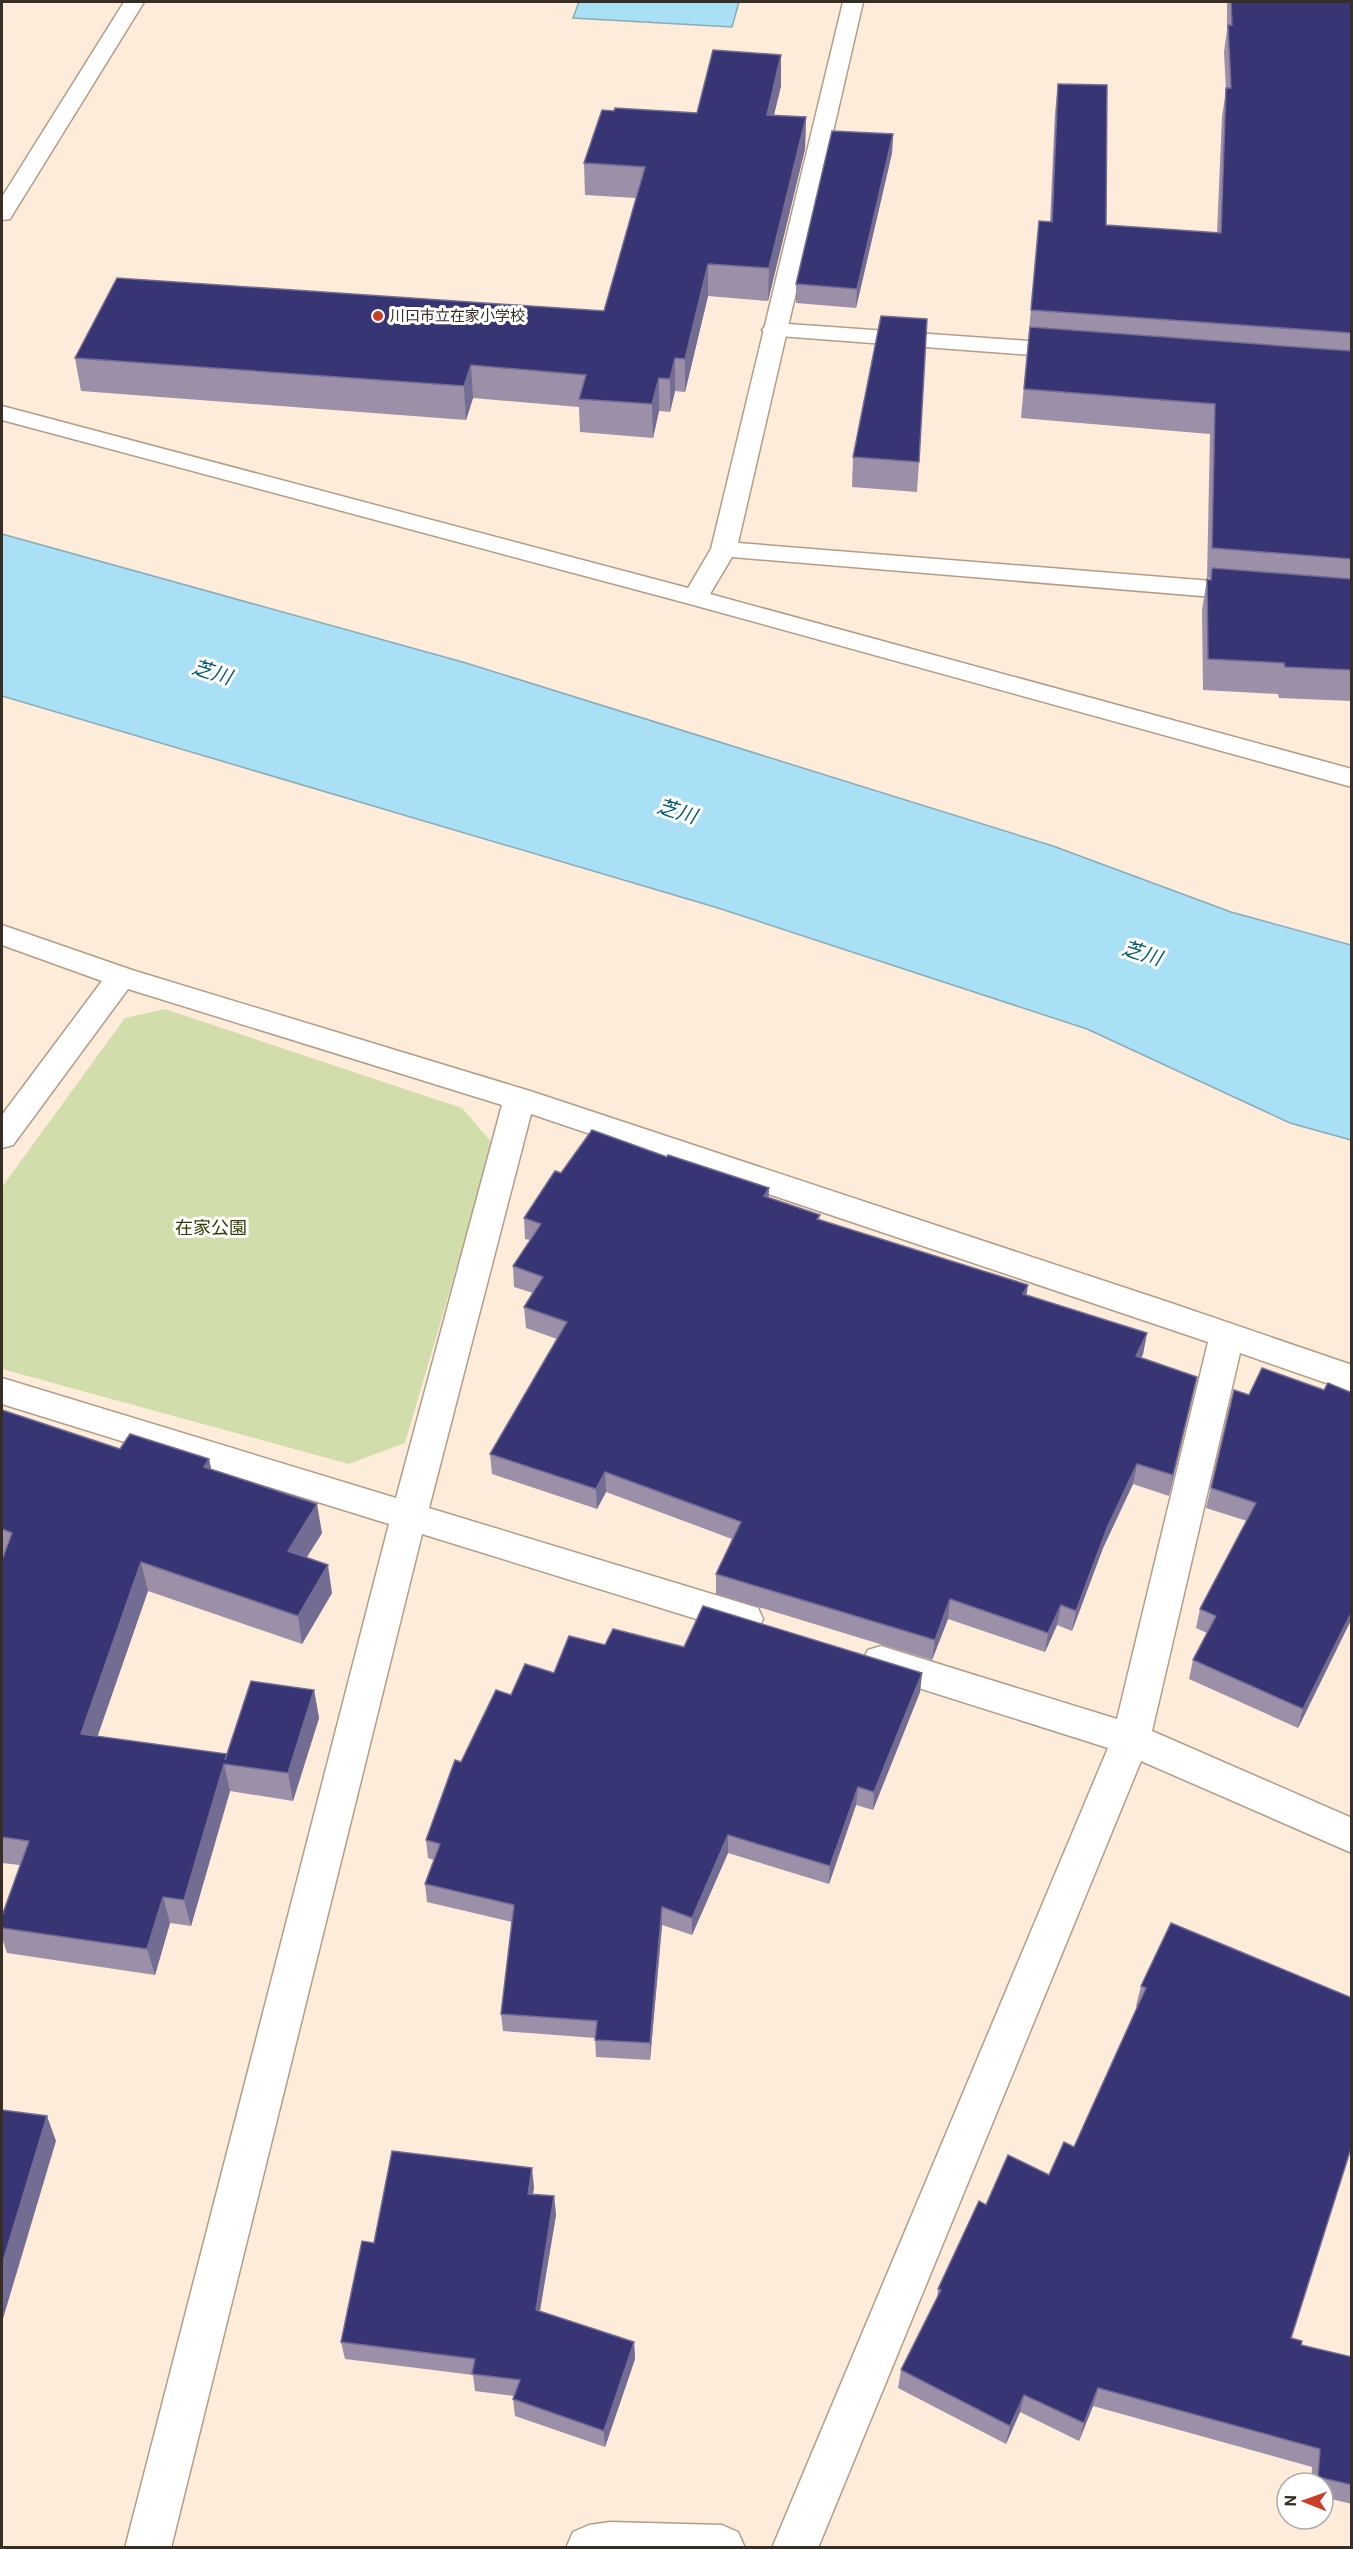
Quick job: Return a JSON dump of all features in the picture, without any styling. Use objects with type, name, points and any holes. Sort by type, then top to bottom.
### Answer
[{"type":"street","points":[[2,214],[134,2]]},
{"type":"street","points":[[695,598],[724,549],[853,2]]},
{"type":"street","points":[[774,330],[1092,353]]},
{"type":"street","points":[[2,412],[695,598],[1352,778]]},
{"type":"street","points":[[724,549],[1269,594]]},
{"type":"street","points":[[2,936],[121,977],[519,1099],[1352,1378]]},
{"type":"street","points":[[2,1137],[121,977]]},
{"type":"street","points":[[148,2547],[409,1515],[519,1099]]},
{"type":"street","points":[[795,2547],[1131,1739],[1227,1335]]},
{"type":"street","points":[[2,1391],[776,1629]]},
{"type":"street","points":[[845,1650],[1131,1739],[1352,1836]]},
{"type":"street","points":[[589,2547],[722,2547]]},
{"type":"green space","name":"在家公園","points":[[165,1009],[462,1108],[493,1144],[405,1443],[349,1464],[2,1369],[2,1187],[125,1018]]},
{"type":"water","points":[[579,2],[739,2],[732,27],[573,18]]},
{"type":"water","name":"芝川","points":[[2,534],[466,663],[1053,846],[1231,912],[1351,945],[1351,1140],[1290,1123],[1087,1029],[718,908],[2,696]]},
{"type":"building","points":[[1231,2],[1352,2],[1352,333],[1031,310],[1039,221],[1052,222],[1058,84],[1107,85],[1106,225],[1221,233],[1226,88],[1231,88],[1228,25],[1232,25]]},
{"type":"building","points":[[713,50],[781,55],[767,115],[806,117],[769,268],[708,264],[685,359],[675,358],[670,379],[659,378],[652,404],[579,399],[586,375],[471,365],[464,386],[75,358],[117,278],[604,311],[645,167],[584,163],[602,110],[614,111],[615,108],[697,113]]},
{"type":"building","points":[[832,131],[893,134],[857,289],[796,284]]},
{"type":"building","points":[[881,316],[927,319],[919,462],[853,457]]},
{"type":"building","points":[[1030,327],[1352,351],[1352,559],[1212,548],[1215,404],[1024,389]]},
{"type":"building","points":[[1212,568],[1352,579],[1352,670],[1285,667],[1284,663],[1208,659],[1207,579],[1211,580]]},
{"type":"building","points":[[592,1130],[667,1157],[668,1155],[769,1188],[764,1196],[820,1215],[817,1219],[1028,1285],[1023,1294],[1147,1333],[1136,1356],[1197,1377],[1173,1475],[1137,1464],[1107,1528],[1076,1611],[1061,1605],[1048,1633],[950,1599],[935,1640],[716,1574],[741,1522],[605,1472],[596,1489],[490,1454],[567,1322],[524,1307],[543,1277],[513,1266],[541,1224],[524,1218],[555,1171],[561,1173]]},
{"type":"building","points":[[1262,1368],[1324,1390],[1328,1383],[1352,1393],[1352,1611],[1303,1709],[1193,1660],[1216,1616],[1200,1609],[1256,1503],[1211,1488],[1234,1390],[1249,1395]]},
{"type":"building","points":[[2,1410],[120,1449],[130,1434],[209,1459],[204,1467],[317,1504],[288,1551],[328,1565],[298,1616],[141,1562],[81,1734],[227,1754],[251,1681],[314,1690],[288,1773],[224,1764],[184,1900],[163,1897],[147,1949],[2,1928],[2,1916],[29,1841],[2,1837],[2,1560],[12,1533],[2,1529]]},
{"type":"building","points":[[703,1606],[922,1673],[874,1792],[858,1787],[830,1866],[728,1835],[692,1918],[662,1907],[650,2043],[595,2040],[597,2021],[501,2014],[514,1905],[425,1884],[440,1844],[426,1840],[455,1760],[461,1762],[496,1690],[511,1695],[525,1664],[554,1673],[569,1636],[605,1645],[613,1629],[684,1647]]},
{"type":"building","points":[[1171,1923],[1352,1998],[1352,2145],[1291,2338],[1302,2341],[1301,2345],[1352,2357],[1352,2485],[1335,2481],[1335,2471],[1318,2471],[1320,2449],[1098,2388],[1084,2423],[1024,2395],[1010,2426],[901,2370],[941,2290],[938,2289],[979,2201],[986,2205],[1008,2155],[1049,2175],[1064,2142],[1074,2147],[1146,1988],[1141,1986]]},
{"type":"building","points":[[2,2110],[47,2116],[2,2265]]},
{"type":"building","points":[[392,2151],[532,2168],[528,2194],[554,2196],[536,2310],[634,2342],[604,2431],[513,2399],[520,2380],[472,2374],[475,2359],[341,2342],[362,2241],[374,2243]]},
{"type":"place","name":"川口市立在家小学校","points":[[378,316]]}]
